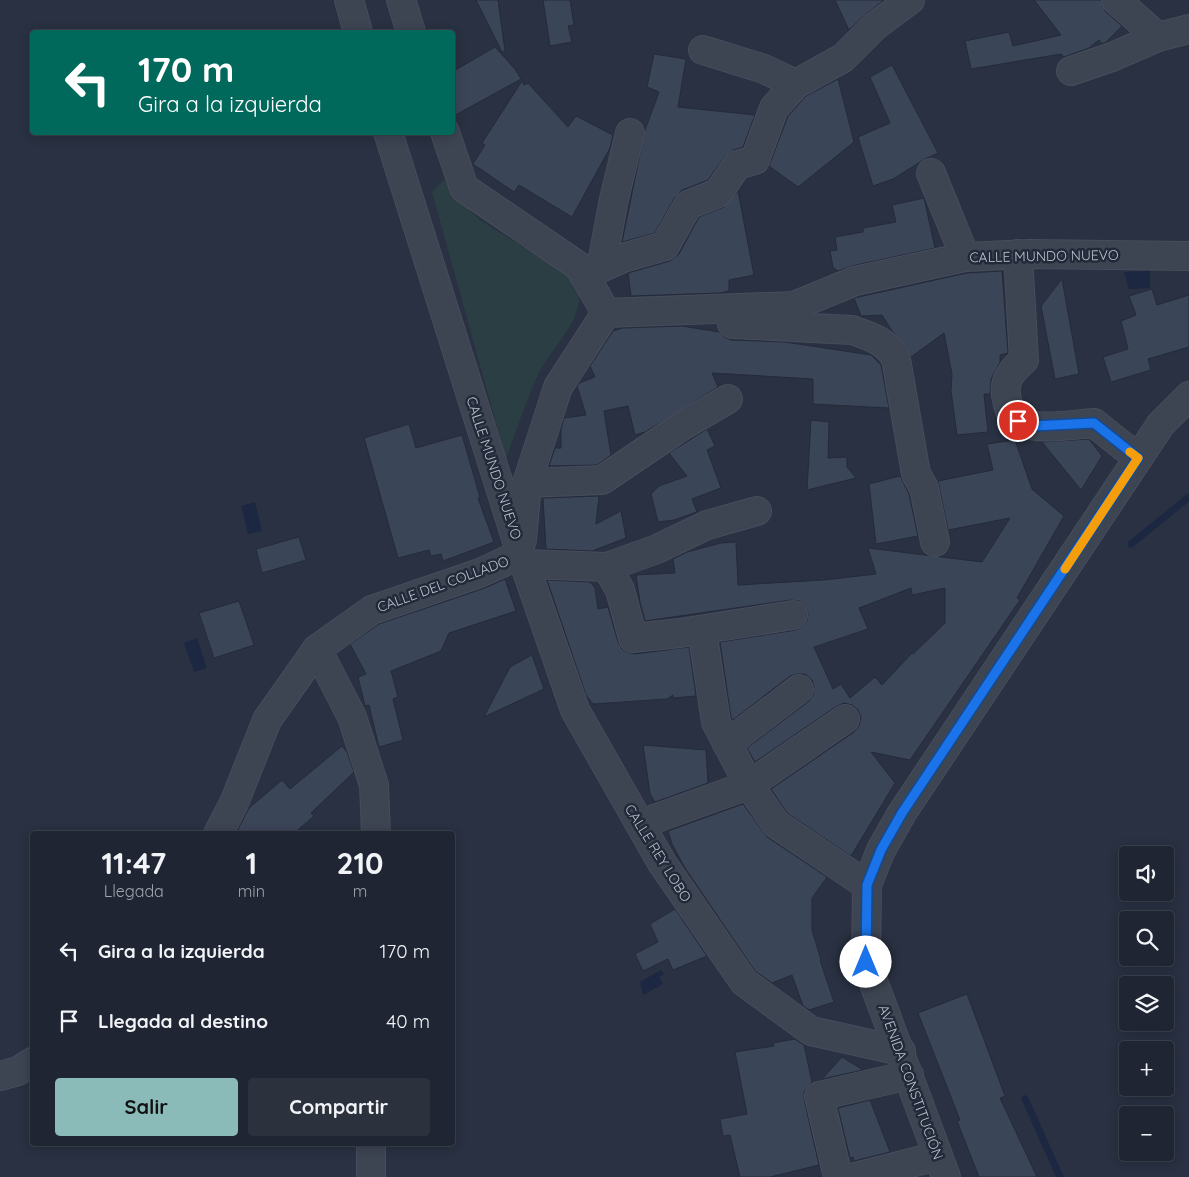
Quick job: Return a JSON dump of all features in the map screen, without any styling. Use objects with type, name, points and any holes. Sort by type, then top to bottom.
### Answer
[{"type":"street","points":[[348,0],[357,30]]},
{"type":"street","points":[[402,0],[410,30]]},
{"type":"street","points":[[446,135],[464,188],[580,267],[593,271],[626,257],[665,246],[688,205],[718,193],[737,165],[755,160],[774,108],[796,84],[843,58],[875,26],[910,0]]},
{"type":"street","points":[[1116,0],[1158,37]]},
{"type":"street","points":[[1072,71],[1112,57],[1158,37],[1189,29]]},
{"type":"street","points":[[703,50],[764,69],[796,84]]},
{"type":"street","points":[[606,313],[593,271],[614,199],[630,133]]},
{"type":"street","name":"CALLE MUNDO NUEVO","points":[[389,135],[523,559]]},
{"type":"street","points":[[932,173],[965,257]]},
{"type":"street","points":[[1018,254],[1024,360],[1010,373],[1005,392],[1010,411],[1018,421],[1032,426],[1094,423],[1138,458]]},
{"type":"street","name":"CALLE MUNDO NUEVO","points":[[523,559],[527,483],[558,387],[606,313],[794,306],[855,281],[965,257],[1018,254],[1189,256]]},
{"type":"street","points":[[662,311],[662,321],[852,330],[882,342],[892,351],[896,359],[916,474],[924,488],[935,542]]},
{"type":"street","name":"AVENIDA CONSTITUCIÓN","points":[[942,1166],[866,962],[867,885],[881,850],[902,813],[1161,424],[1189,396]]},
{"type":"street","points":[[527,483],[602,480],[682,426],[728,399]]},
{"type":"street","points":[[523,559],[607,568],[657,549],[707,525],[757,511]]},
{"type":"street","name":"CALLE DEL COLLADO","points":[[220,831],[234,804],[267,720],[317,649],[372,610],[523,559]]},
{"type":"street","name":"CALLE REY LOBO","points":[[523,559],[575,710],[662,863],[744,982],[811,1031],[905,1063]]},
{"type":"street","points":[[607,568],[620,590],[633,638],[702,630],[793,614]]},
{"type":"street","points":[[702,630],[716,722],[748,785],[776,824],[867,885]]},
{"type":"street","points":[[317,649],[352,717],[374,785],[376,831]]},
{"type":"street","points":[[727,744],[798,689]]},
{"type":"street","points":[[640,824],[748,785],[845,720]]},
{"type":"street","points":[[0,1076],[18,1071],[30,1063]]},
{"type":"street","points":[[838,1177],[819,1096],[905,1063]]},
{"type":"street","points":[[371,1146],[371,1177]]},
{"type":"street","points":[[855,1177],[942,1166]]},
{"type":"green space","points":[[444,180],[462,203],[480,220],[575,279],[579,292],[579,304],[575,316],[539,373],[525,405],[506,459],[432,192]]},
{"type":"water","points":[[1150,271],[1150,288],[1129,289],[1124,272]]},
{"type":"water","points":[[255,502],[262,531],[248,534],[241,506]]},
{"type":"water","points":[[197,638],[207,668],[194,672],[184,643]]},
{"type":"water","points":[[661,970],[664,974],[659,977],[663,984],[643,995],[640,982]]},
{"type":"building","points":[[476,0],[498,0],[505,51],[502,52]]},
{"type":"building","points":[[543,0],[570,0],[574,25],[568,26],[572,42],[550,46]]},
{"type":"building","points":[[835,0],[884,0],[849,30]]},
{"type":"building","points":[[1034,0],[1101,0],[1105,11],[1122,26],[1106,42],[1102,44],[1099,40],[1089,48],[1064,57],[1061,54],[971,69],[965,41],[1009,32],[1013,46],[1061,35]]},
{"type":"building","points":[[495,47],[515,69],[521,79],[455,115],[455,70]]},
{"type":"building","points":[[654,54],[686,59],[678,107],[755,115],[743,147],[733,150],[725,156],[708,180],[682,190],[675,197],[655,233],[622,242],[645,130],[659,92],[647,87]]},
{"type":"building","points":[[892,65],[938,153],[893,179],[873,186],[858,137],[890,123],[870,77]]},
{"type":"building","points":[[838,79],[854,142],[798,187],[769,166],[788,116],[806,96]]},
{"type":"building","points":[[522,81],[524,85],[528,83],[568,127],[576,116],[613,135],[610,148],[572,217],[519,185],[514,192],[473,164],[485,145],[482,143]]},
{"type":"building","points":[[738,191],[754,275],[729,280],[729,291],[720,293],[631,296],[628,273],[670,261],[679,254],[699,217],[724,207]]},
{"type":"building","points":[[924,198],[935,248],[852,266],[838,271],[833,267],[830,251],[837,250],[835,237],[863,232],[863,228],[896,222],[892,205]]},
{"type":"building","points":[[1002,271],[1008,353],[1000,355],[1000,362],[991,379],[990,394],[984,394],[988,432],[957,435],[951,391],[952,374],[944,333],[911,357],[905,345],[892,331],[882,315],[861,316],[854,298],[967,273]]},
{"type":"building","points":[[1062,279],[1079,374],[1055,379],[1041,306]]},
{"type":"building","points":[[1152,289],[1157,305],[1189,295],[1189,347],[1148,359],[1151,370],[1111,382],[1103,357],[1128,349],[1121,321],[1136,315],[1129,296]]},
{"type":"building","points":[[682,326],[719,332],[731,340],[785,342],[871,355],[881,365],[889,408],[813,404],[813,379],[712,373],[718,387],[645,432],[635,435],[628,406],[604,411],[611,455],[597,465],[549,466],[555,448],[561,448],[561,429],[564,418],[586,415],[577,386],[579,383],[595,377],[590,366],[613,331],[623,328]]},
{"type":"building","points":[[811,420],[829,422],[828,458],[847,457],[847,467],[856,478],[807,490]]},
{"type":"building","points":[[409,424],[416,448],[462,435],[480,497],[478,498],[494,542],[443,561],[441,554],[431,556],[429,550],[398,558],[364,438]]},
{"type":"building","points":[[707,429],[715,446],[707,450],[721,488],[692,499],[697,512],[674,520],[658,522],[651,494],[659,486],[687,476],[669,453]]},
{"type":"building","points":[[1089,439],[1102,456],[1081,490],[1042,442]]},
{"type":"building","points":[[1015,440],[1032,489],[1064,516],[1017,598],[1020,600],[910,760],[871,752],[895,783],[851,856],[787,813],[771,789],[854,732],[859,726],[861,718],[858,710],[852,705],[844,703],[837,706],[755,762],[747,748],[809,701],[813,695],[814,687],[812,680],[805,674],[790,676],[733,720],[731,717],[720,642],[796,630],[807,621],[808,613],[805,606],[799,601],[791,600],[645,621],[636,575],[675,573],[673,559],[687,552],[721,543],[736,542],[738,585],[824,580],[876,574],[868,548],[982,562],[1010,518],[948,530],[938,481],[993,470],[987,444]],"holes":[[[911,588],[912,595],[945,588],[945,623],[912,653],[882,685],[875,677],[850,698],[841,684],[833,689],[814,647],[868,629],[859,608]]]},
{"type":"building","points":[[900,476],[909,494],[918,536],[876,544],[869,484]]},
{"type":"building","points":[[599,496],[596,524],[621,511],[626,538],[592,551],[546,549],[543,498]]},
{"type":"building","points":[[299,537],[306,560],[262,573],[256,549]]},
{"type":"building","points":[[505,579],[516,611],[449,633],[441,651],[391,671],[398,697],[393,699],[403,740],[379,747],[369,705],[365,706],[358,677],[366,674],[350,644],[379,624],[485,588]]},
{"type":"building","points":[[547,580],[590,582],[595,588],[598,609],[608,607],[618,642],[622,649],[627,652],[635,654],[689,647],[696,696],[673,698],[673,695],[667,699],[593,704],[586,695]]},
{"type":"building","points":[[239,601],[254,645],[214,658],[199,613]]},
{"type":"building","points":[[532,655],[544,689],[484,717],[510,667]]},
{"type":"building","points":[[643,745],[706,750],[708,783],[655,802],[650,794]]},
{"type":"building","points":[[342,746],[347,752],[354,772],[311,813],[314,816],[296,831],[240,831],[238,829],[249,808],[282,780],[290,789]]},
{"type":"building","points":[[743,804],[767,837],[827,877],[812,898],[812,930],[834,1002],[809,1010],[803,1006],[792,975],[772,983],[755,971],[685,868],[672,844],[668,831]]},
{"type":"building","points":[[675,909],[707,956],[673,970],[668,959],[643,971],[635,954],[658,942],[650,924]]},
{"type":"building","points":[[967,994],[1005,1096],[1000,1098],[1037,1177],[979,1177],[957,1121],[960,1120],[918,1013]]},
{"type":"building","points":[[795,1039],[804,1045],[812,1082],[804,1091],[804,1099],[819,1165],[770,1177],[740,1177],[730,1135],[723,1136],[720,1119],[747,1114],[735,1052],[774,1046],[773,1043]]},
{"type":"building","points":[[842,1057],[863,1070],[822,1079]]},
{"type":"building","points":[[870,1100],[890,1152],[854,1161],[853,1157],[850,1158],[838,1108]]},
{"type":"waterway","points":[[1131,544],[1189,497]]},
{"type":"waterway","points":[[1025,1099],[1060,1177]]},
{"type":"slow traffic","points":[[1065,569],[1138,458],[1130,452]]},
{"type":"route","points":[[866,962],[867,885],[881,850],[902,813],[1138,458],[1094,423],[1032,426],[1018,421]]}]
